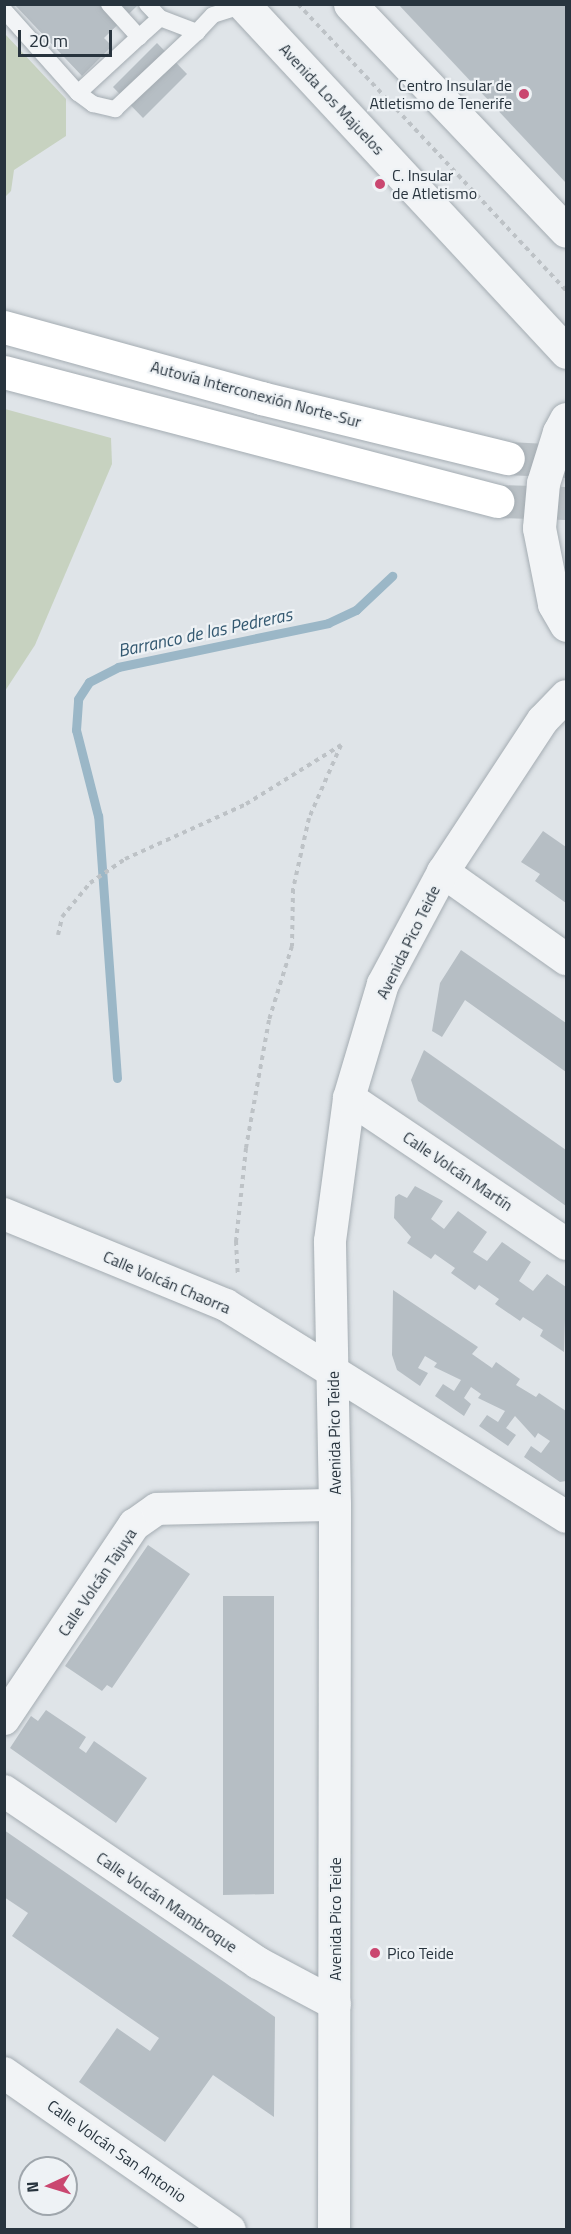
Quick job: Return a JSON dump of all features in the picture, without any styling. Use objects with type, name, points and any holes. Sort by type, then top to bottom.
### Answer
[{"type":"highway","name":"Autovía Interconexión Norte-Sur","points":[[4,327],[261,398],[508,459]]},
{"type":"highway","points":[[4,372],[497,501]]},
{"type":"street","points":[[350,4],[567,231]]},
{"type":"street","name":"Avenida Los Majuelos","points":[[244,5],[567,352]]},
{"type":"street","points":[[567,419],[559,432],[543,483],[539,528],[554,604],[567,625]]},
{"type":"street","name":"Avenida Pico Teide","points":[[334,2229],[335,1505],[330,1241],[349,1098],[383,984],[443,872],[543,720],[567,696]]},
{"type":"street","points":[[443,872],[567,959]]},
{"type":"street","name":"Calle Volcán Martín","points":[[349,1098],[567,1244]]},
{"type":"street","name":"Calle Volcán Chaorra","points":[[4,1214],[226,1305],[567,1517]]},
{"type":"street","name":"Calle Volcán Tajuya","points":[[4,1719],[134,1525],[157,1509],[335,1505]]},
{"type":"street","name":"Calle Volcán Mambroque","points":[[4,1791],[258,1963],[335,2004]]},
{"type":"street","name":"Calle Volcán San Antonio","points":[[4,2073],[230,2229]]},
{"type":"lane","points":[[109,4],[139,37]]},
{"type":"lane","points":[[147,4],[160,18],[197,32]]},
{"type":"lane","points":[[4,10],[78,93],[93,104],[115,109],[213,15],[244,5]]},
{"type":"lane","points":[[78,93],[160,18]]},
{"type":"path","points":[[298,4],[567,290]]},
{"type":"path","points":[[58,935],[62,917],[90,883],[125,859],[246,804],[341,745],[309,818],[293,889],[292,946],[269,1020],[248,1137],[236,1241],[240,1314]]},
{"type":"green space","points":[[5,34],[66,99],[66,136],[14,170],[11,191],[5,197]]},
{"type":"green space","points":[[5,409],[111,438],[112,464],[35,645],[5,691]]},
{"type":"building","points":[[14,4],[139,4],[104,38],[112,46],[82,76]]},
{"type":"building","name":"Centro Insular de Atletismo de Tenerife","points":[[398,4],[566,4],[566,183]]},
{"type":"building","points":[[157,43],[187,74],[143,118],[113,87]]},
{"type":"building","points":[[543,831],[566,847],[566,903],[535,881],[540,874],[521,862]]},
{"type":"building","points":[[461,950],[566,1023],[566,1072],[465,1000],[442,1037],[432,1031],[440,983]]},
{"type":"building","points":[[424,1050],[566,1150],[566,1206],[418,1101],[411,1080]]},
{"type":"building","points":[[415,1186],[443,1201],[431,1219],[444,1229],[458,1211],[487,1232],[473,1252],[487,1261],[502,1242],[531,1262],[519,1281],[533,1291],[547,1274],[566,1287],[564,1352],[540,1336],[543,1330],[523,1317],[520,1321],[495,1304],[499,1299],[479,1285],[475,1290],[451,1273],[455,1268],[435,1254],[431,1259],[407,1243],[411,1237],[394,1218],[395,1197],[399,1194],[407,1198]]},
{"type":"building","points":[[393,1290],[478,1347],[472,1354],[492,1368],[496,1362],[520,1379],[516,1385],[536,1397],[539,1393],[566,1411],[566,1481],[560,1482],[524,1457],[531,1446],[541,1453],[550,1441],[538,1433],[535,1438],[515,1416],[506,1428],[516,1435],[508,1446],[479,1426],[487,1415],[498,1422],[505,1411],[478,1398],[481,1394],[471,1387],[464,1398],[471,1404],[464,1416],[435,1396],[443,1384],[454,1391],[461,1380],[434,1367],[437,1363],[425,1356],[418,1368],[428,1373],[420,1386],[397,1370],[392,1355]]},
{"type":"building","points":[[148,1545],[190,1574],[112,1688],[107,1685],[102,1691],[65,1666]]},
{"type":"building","points":[[223,1596],[274,1596],[274,1894],[223,1895]]},
{"type":"building","points":[[46,1710],[86,1737],[79,1748],[86,1753],[94,1741],[147,1778],[116,1823],[10,1748],[31,1716],[38,1721]]},
{"type":"building","points":[[4,1830],[275,2017],[274,2117],[213,2075],[165,2142],[79,2082],[117,2028],[150,2051],[159,2038],[12,1936],[28,1913],[4,1897]]},
{"type":"waterway","name":"Barranco de las Pedreras","points":[[117,1078],[98,816],[76,730],[78,699],[89,682],[118,667],[328,623],[356,610],[392,576]]},
{"type":"tunnel","points":[[508,458],[566,461]]},
{"type":"tunnel","points":[[497,501],[566,503]]},
{"type":"place","name":"Centro Insular de Atletismo de Tenerife","points":[[524,94]]},
{"type":"place","name":"C. Insular de Atletismo","points":[[380,184]]},
{"type":"place","name":"Pico Teide","points":[[375,1953]]}]
